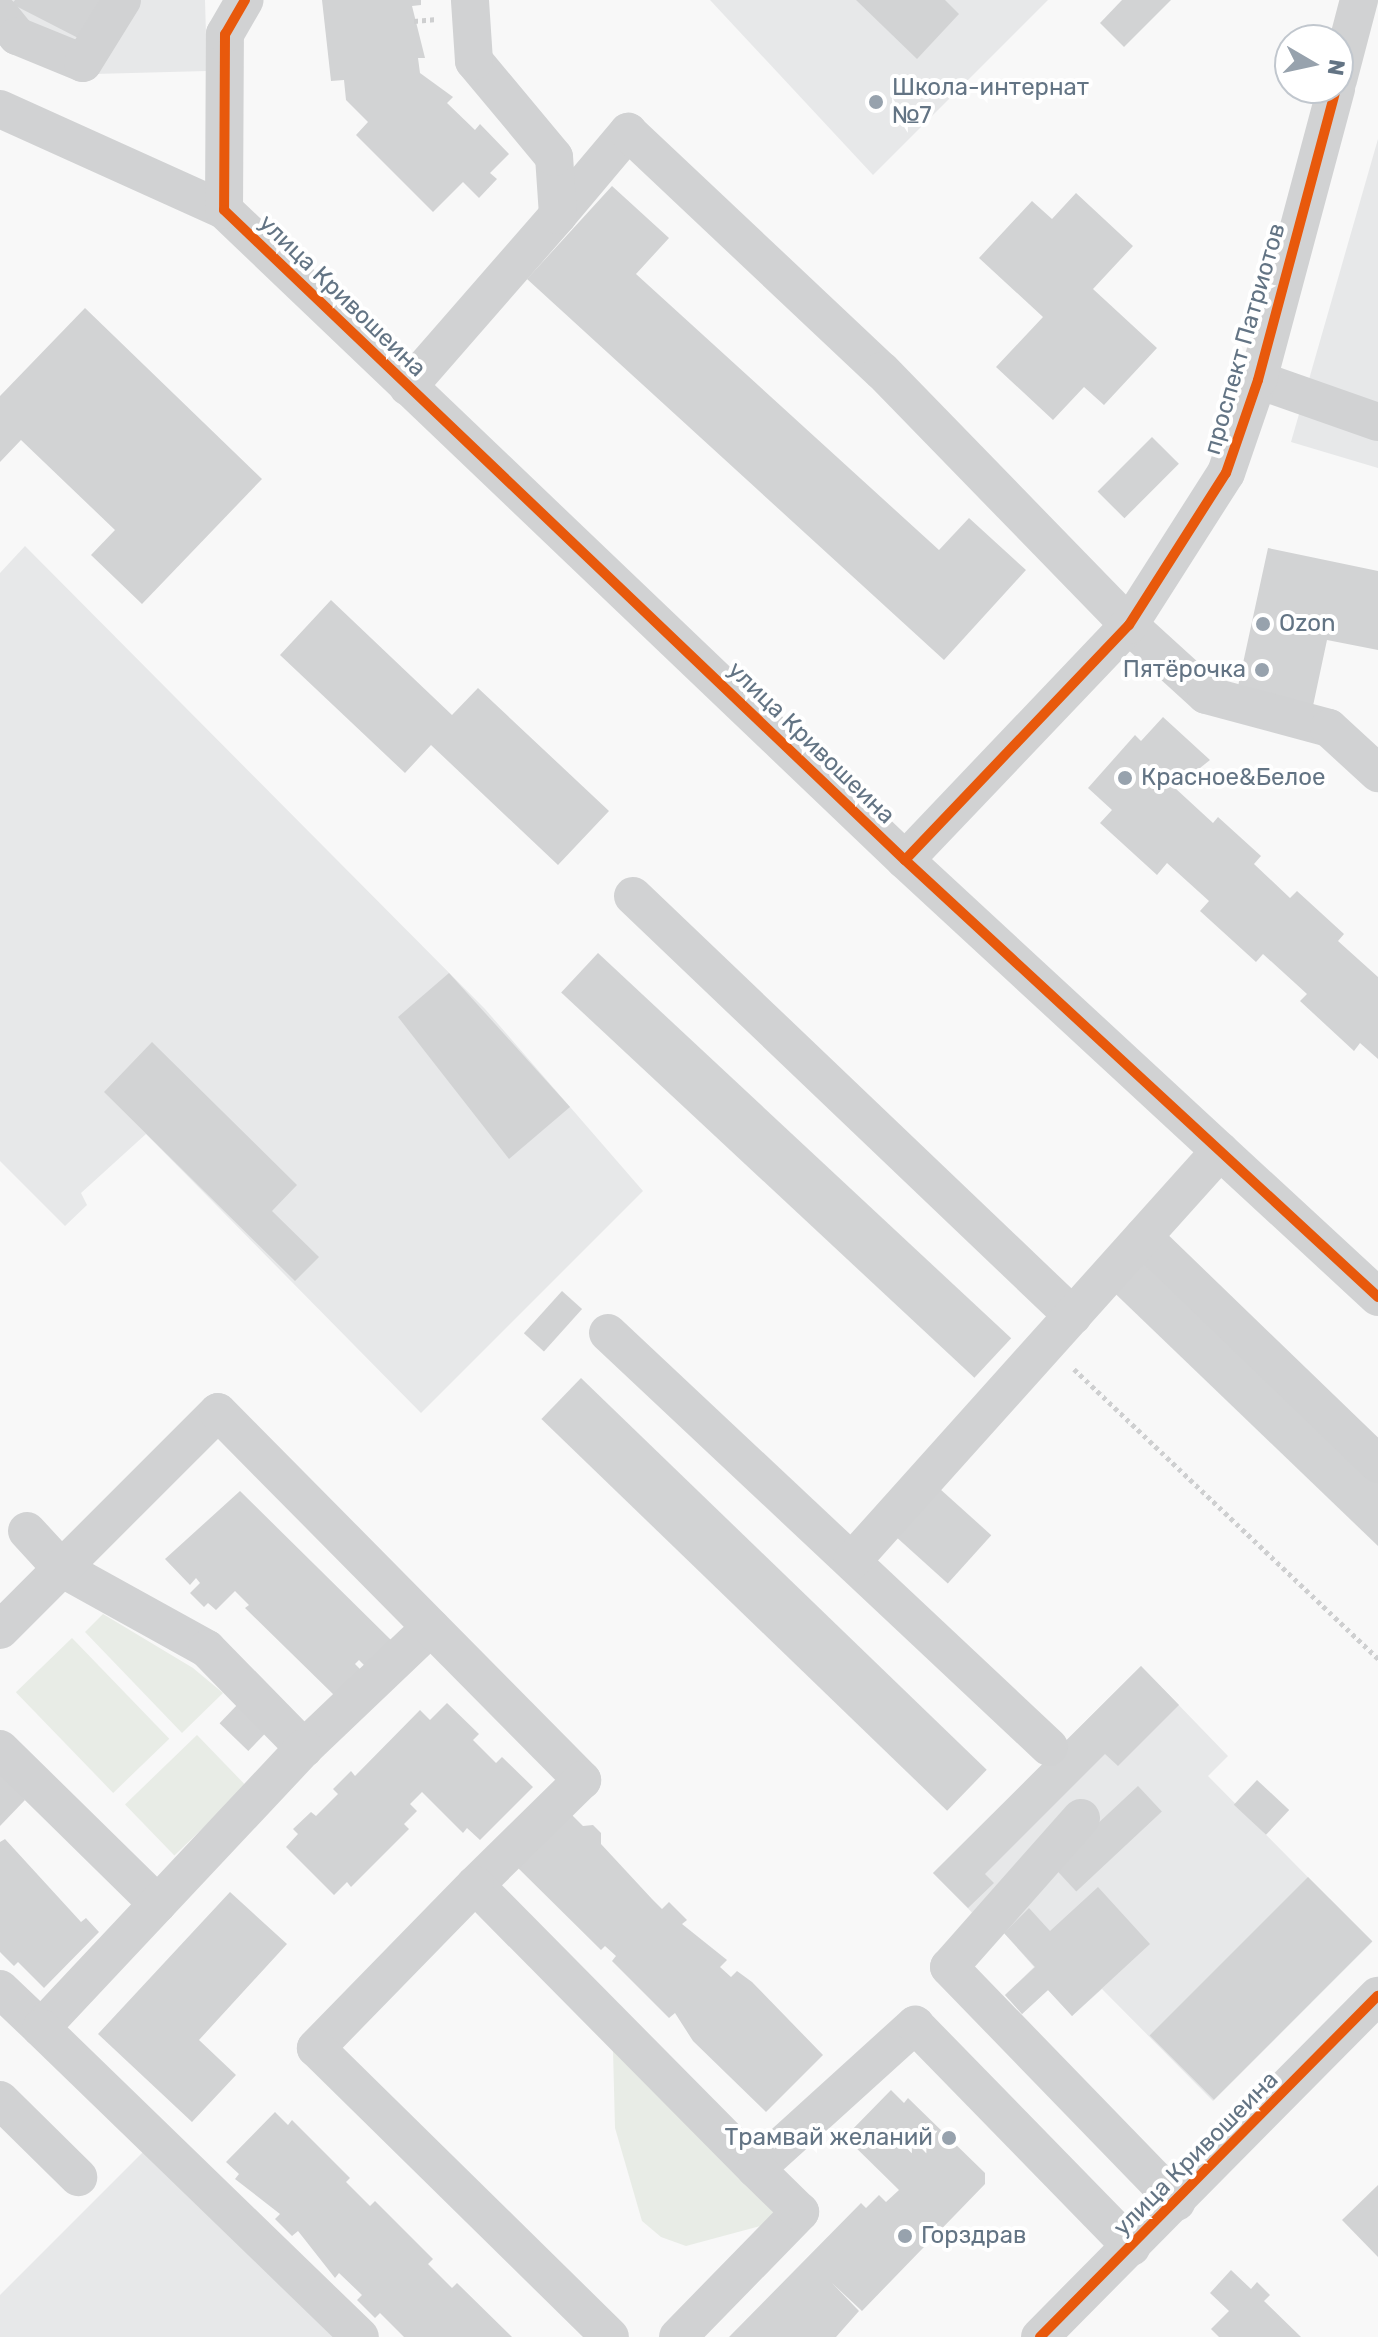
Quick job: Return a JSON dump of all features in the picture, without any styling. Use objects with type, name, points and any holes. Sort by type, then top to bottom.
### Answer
[{"type":"street","points":[[0,15],[17,36],[83,63],[122,0]]},
{"type":"street","points":[[224,210],[222,17],[245,0]]},
{"type":"street","points":[[470,0],[474,61],[554,157],[558,215]]},
{"type":"street","points":[[1353,24],[1359,0]]},
{"type":"street","name":"проспект Патриотов","points":[[905,860],[1129,625],[1226,473],[1258,380],[1332,104]]},
{"type":"street","name":"улица Кривошеина","points":[[0,109],[224,210],[905,860],[1378,1297]]},
{"type":"street","points":[[408,387],[628,132],[882,371],[1129,625],[1206,695],[1329,728],[1378,773]]},
{"type":"street","points":[[1258,380],[1378,422]]},
{"type":"street","points":[[633,896],[1073,1316]]},
{"type":"street","points":[[852,1561],[1220,1151]]},
{"type":"street","points":[[1143,1237],[1378,1464]]},
{"type":"street","points":[[608,1333],[1049,1747]]},
{"type":"street","points":[[0,1630],[218,1412],[582,1780],[316,2048],[589,2330]]},
{"type":"street","points":[[27,1531],[61,1568],[207,1649],[304,1748]]},
{"type":"street","points":[[41,2028],[304,1748],[431,1627]]},
{"type":"street","points":[[0,1749],[158,1904]]},
{"type":"street","points":[[1081,1818],[949,1967],[1177,2202]]},
{"type":"street","points":[[475,1885],[800,2212],[678,2337]]},
{"type":"street","points":[[0,1989],[360,2337]]},
{"type":"street","name":"улица Кривошеина","points":[[1040,2337],[1378,1996]]},
{"type":"street","points":[[756,2169],[915,2025],[1132,2247]]},
{"type":"street","points":[[0,2100],[78,2177]]},
{"type":"path","points":[[1047,1344],[1378,1659]]},
{"type":"shaded area","points":[[0,0],[205,0],[207,71],[94,74]]},
{"type":"shaded area","name":"Школа-интернат №7","points":[[710,0],[1048,0],[873,175]]},
{"type":"shaded area","points":[[1378,139],[1378,468],[1291,442]]},
{"type":"shaded area","points":[[25,546],[485,1009],[643,1191],[421,1413],[146,1134],[81,1193],[87,1205],[65,1226],[0,1161],[0,573]]},
{"type":"shaded area","points":[[103,1614],[193,1668],[223,1693],[182,1733],[85,1632]]},
{"type":"shaded area","points":[[72,1638],[169,1739],[113,1793],[16,1692]]},
{"type":"shaded area","points":[[1141,1666],[1228,1756],[1208,1776],[1372,1942],[1213,2101],[1102,1989],[1072,2016],[1048,1990],[1022,2014],[1005,1995],[1034,1967],[1004,1933],[997,1938],[933,1873]]},
{"type":"shaded area","points":[[197,1735],[246,1786],[174,1856],[125,1804]]},
{"type":"shaded area","points":[[613,2050],[783,2220],[686,2246],[661,2237],[642,2221],[615,2128]]},
{"type":"shaded area","points":[[151,2144],[343,2337],[0,2337],[0,2295]]},
{"type":"building","points":[[15,0],[111,0],[84,41],[12,4]]},
{"type":"building","points":[[322,0],[421,0],[421,5],[412,6],[425,58],[418,58],[420,73],[453,97],[447,103],[475,130],[480,124],[509,154],[490,173],[497,179],[479,198],[463,182],[433,212],[356,135],[368,122],[346,100],[344,80],[331,81]]},
{"type":"building","points":[[856,0],[945,0],[959,14],[917,59]]},
{"type":"building","points":[[1122,0],[1171,0],[1124,47],[1100,23]]},
{"type":"building","points":[[612,186],[669,238],[636,274],[939,550],[969,518],[1026,570],[944,660],[527,279]]},
{"type":"building","points":[[1076,193],[1133,246],[1093,289],[1157,348],[1104,405],[1084,387],[1053,420],[996,367],[1043,317],[979,258],[1032,201],[1052,219]]},
{"type":"building","points":[[85,308],[262,479],[142,604],[91,555],[115,530],[21,440],[0,462],[0,396]]},
{"type":"building","points":[[1152,437],[1179,464],[1124,518],[1098,491]]},
{"type":"building","points":[[1268,548],[1378,571],[1378,650],[1327,640],[1310,720],[1235,700]]},
{"type":"building","points":[[331,600],[452,715],[478,688],[609,811],[558,865],[431,745],[405,773],[280,655]]},
{"type":"building","points":[[1163,717],[1210,760],[1175,788],[1213,823],[1218,817],[1261,856],[1254,864],[1290,898],[1297,891],[1344,934],[1338,941],[1378,977],[1378,1059],[1360,1043],[1354,1051],[1300,1001],[1307,994],[1263,954],[1256,962],[1200,911],[1209,901],[1167,863],[1157,875],[1100,823],[1112,810],[1088,788],[1135,735],[1141,741]]},
{"type":"building","points":[[598,953],[1011,1338],[974,1378],[561,992]]},
{"type":"building","points":[[449,973],[570,1107],[509,1159],[398,1017]]},
{"type":"building","points":[[152,1042],[297,1185],[272,1211],[319,1257],[295,1281],[104,1092]]},
{"type":"building","points":[[1138,1238],[1378,1468],[1378,1546],[1100,1279]]},
{"type":"building","points":[[562,1291],[582,1309],[544,1351],[524,1333]]},
{"type":"building","points":[[581,1378],[987,1770],[947,1811],[541,1419]]},
{"type":"building","points":[[940,1489],[991,1535],[948,1583],[897,1537]]},
{"type":"building","points":[[240,1491],[391,1640],[365,1666],[359,1660],[355,1664],[361,1670],[335,1696],[245,1608],[249,1605],[235,1591],[216,1610],[208,1603],[204,1607],[190,1593],[200,1583],[196,1578],[190,1585],[165,1559]]},
{"type":"building","points":[[1141,1666],[1179,1705],[1118,1766],[1105,1754],[985,1874],[994,1883],[968,1908],[933,1873]]},
{"type":"building","points":[[239,1703],[268,1731],[248,1751],[220,1723]]},
{"type":"building","points":[[447,1703],[479,1734],[473,1740],[496,1763],[502,1757],[533,1787],[480,1840],[467,1828],[463,1833],[422,1792],[410,1804],[417,1811],[404,1824],[409,1829],[351,1887],[347,1882],[334,1895],[286,1847],[298,1834],[293,1829],[311,1812],[316,1816],[338,1794],[333,1789],[351,1771],[355,1776],[420,1710],[430,1720]]},
{"type":"building","points":[[0,1767],[25,1800],[0,1826]]},
{"type":"building","points":[[1257,1780],[1289,1810],[1266,1835],[1234,1805]]},
{"type":"building","points":[[1138,1786],[1162,1812],[1076,1891],[1052,1866]]},
{"type":"building","points":[[570,1813],[583,1826],[593,1825],[601,1833],[601,1844],[662,1909],[669,1902],[687,1920],[682,1924],[727,1960],[720,1967],[731,1977],[737,1971],[752,1982],[823,2055],[766,2112],[693,2041],[675,2013],[669,2018],[612,1961],[616,1956],[605,1946],[601,1950],[517,1867]]},
{"type":"building","points":[[5,1839],[81,1922],[86,1918],[99,1932],[44,1988],[18,1962],[14,1966],[0,1952],[0,1842]]},
{"type":"building","points":[[1308,1877],[1372,1941],[1214,2100],[1150,2035]]},
{"type":"building","points":[[1098,1887],[1150,1944],[1072,2016],[1048,1990],[1022,2014],[1005,1995],[1035,1967],[1004,1933],[1029,1908],[1050,1931]]},
{"type":"building","points":[[230,1892],[287,1944],[199,2040],[236,2075],[192,2122],[98,2034]]},
{"type":"building","points":[[891,2090],[904,2103],[908,2098],[985,2173],[985,2184],[862,2311],[832,2283],[859,2311],[836,2337],[729,2337],[861,2203],[866,2208],[879,2195],[886,2202],[899,2190],[845,2137]]},
{"type":"building","points":[[275,2112],[288,2125],[292,2120],[350,2178],[346,2182],[370,2206],[375,2201],[433,2259],[428,2264],[452,2288],[457,2283],[512,2337],[404,2337],[380,2313],[375,2318],[357,2300],[362,2295],[339,2273],[335,2278],[298,2231],[292,2236],[275,2219],[280,2214],[235,2179],[239,2174],[226,2162]]},
{"type":"building","points":[[1378,2185],[1378,2257],[1342,2220]]},
{"type":"building","points":[[1231,2270],[1251,2289],[1257,2282],[1270,2295],[1264,2301],[1301,2337],[1219,2337],[1211,2329],[1229,2311],[1210,2293]]},
{"type":"cycle path","points":[[245,0],[225,34],[224,210],[905,860],[1378,1297]]},
{"type":"cycle path","points":[[905,860],[1129,625],[1226,473],[1258,380],[1332,104]]},
{"type":"cycle path","points":[[1040,2337],[1378,1996]]},
{"type":"place","name":"Школа-интернат №7","points":[[876,102]]},
{"type":"place","name":"Ozon","points":[[1263,624]]},
{"type":"place","name":"Пятёрочка","points":[[1262,670]]},
{"type":"place","name":"Красное&Белое","points":[[1125,778]]},
{"type":"place","name":"Трамвай желаний","points":[[949,2138]]},
{"type":"place","name":"Горздрав","points":[[905,2236]]}]
